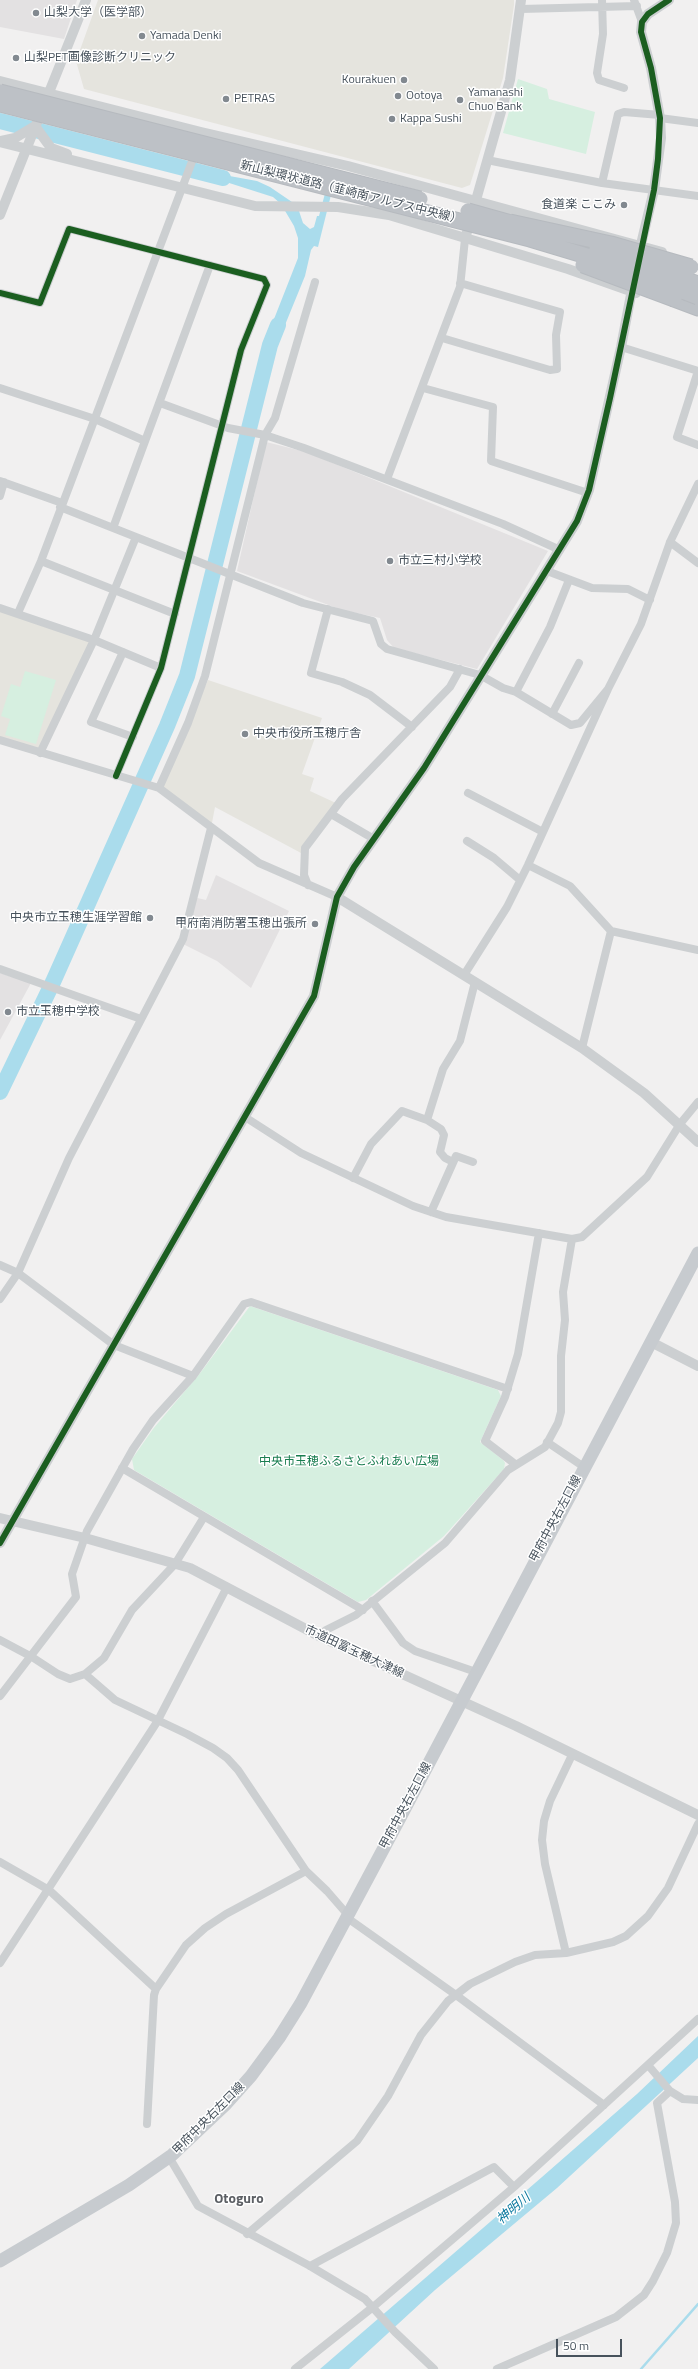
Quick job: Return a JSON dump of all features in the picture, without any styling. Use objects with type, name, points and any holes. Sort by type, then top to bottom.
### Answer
[{"type":"highway","name":"新山梨環状道路（韮崎南アルプス中央線）","points":[[0,92],[495,218],[618,255],[698,284]]},
{"type":"highway","name":"新山梨環状道路（韮崎南アルプス中央線）","points":[[0,104],[530,239],[610,264],[698,297]]},
{"type":"highway","points":[[352,193],[573,261],[698,308]]},
{"type":"highway","points":[[495,218],[611,244],[698,270]]},
{"type":"main road","name":"甲府中央右左口線","points":[[0,2260],[129,2185],[169,2157],[222,2109],[265,2057],[301,2003],[698,1253]]},
{"type":"street","points":[[37,122],[86,0]]},
{"type":"street","points":[[642,22],[648,14],[669,0]]},
{"type":"street","points":[[0,1543],[314,996],[337,897],[374,839],[424,768],[480,675],[547,571],[577,521],[588,492],[621,347],[641,244],[654,190],[661,138],[660,117],[651,68],[641,32],[642,22],[636,3],[521,5],[510,80],[465,238],[460,283],[442,338],[387,479]]},
{"type":"street","points":[[602,4],[603,34],[596,73],[598,80],[624,88]]},
{"type":"street","points":[[0,81],[200,132],[348,166],[641,244],[698,264]]},
{"type":"street","points":[[0,81],[22,93],[37,122],[44,140],[57,151],[94,163],[102,168]]},
{"type":"street","points":[[0,215],[26,149],[27,135],[37,122],[54,108],[76,101]]},
{"type":"street","points":[[602,183],[618,114],[624,112],[698,123]]},
{"type":"street","points":[[18,613],[41,561],[61,505],[193,162],[200,132]]},
{"type":"street","points":[[0,142],[27,135]]},
{"type":"street","points":[[0,142],[182,189],[261,207],[338,207],[395,216],[568,269],[698,316]]},
{"type":"street","points":[[487,160],[602,183],[698,196]]},
{"type":"street","points":[[0,293],[40,303],[69,229],[264,279],[267,285],[241,350],[161,668],[116,776]]},
{"type":"street","points":[[113,528],[210,265]]},
{"type":"street","points":[[159,788],[188,722],[205,676],[231,575],[261,435],[275,418],[315,282]]},
{"type":"street","points":[[442,338],[550,370],[557,369],[556,335],[560,312],[460,283]]},
{"type":"street","points":[[621,347],[698,371],[677,437],[698,445]]},
{"type":"street","points":[[0,388],[95,419],[145,441]]},
{"type":"street","points":[[423,388],[493,407],[491,461],[588,492]]},
{"type":"street","points":[[160,403],[221,426],[261,435],[387,479],[503,524],[560,550]]},
{"type":"street","points":[[0,496],[2,482],[302,603],[373,621],[381,644],[387,650],[480,675],[503,688],[516,692],[571,725],[580,723],[608,689]]},
{"type":"street","points":[[464,975],[507,907],[528,865],[608,689],[641,624],[670,542],[698,484]]},
{"type":"street","points":[[40,753],[94,640],[136,537]]},
{"type":"street","points":[[670,542],[698,563]]},
{"type":"street","points":[[41,561],[175,614]]},
{"type":"street","points":[[547,571],[592,588],[628,589],[650,600]]},
{"type":"street","points":[[516,692],[550,627],[569,580]]},
{"type":"street","points":[[0,608],[94,640],[161,668]]},
{"type":"street","points":[[328,610],[312,673],[342,682],[370,695],[412,727]]},
{"type":"street","points":[[123,652],[91,722],[133,737]]},
{"type":"street","points":[[552,714],[579,662]]},
{"type":"street","points":[[308,885],[304,875],[306,848],[342,799],[450,687],[460,669]]},
{"type":"street","points":[[0,740],[159,788],[259,863],[337,897],[582,1048],[644,1093],[680,1124],[698,1142]]},
{"type":"street","points":[[468,793],[543,832]]},
{"type":"street","points":[[331,814],[374,839]]},
{"type":"street","points":[[0,1299],[18,1273],[69,1158],[183,939],[211,828]]},
{"type":"street","points":[[467,841],[494,858],[520,880]]},
{"type":"street","points":[[528,865],[570,886],[611,930],[698,950]]},
{"type":"street","points":[[582,1048],[611,930]]},
{"type":"street","points":[[0,969],[66,991],[141,1019]]},
{"type":"street","points":[[427,1120],[442,1069],[460,1041],[475,982]]},
{"type":"street","points":[[245,1117],[301,1152],[413,1206],[446,1217],[572,1239],[582,1237],[647,1177],[680,1124],[698,1102]]},
{"type":"street","points":[[353,1178],[371,1144],[402,1111],[427,1120],[441,1129],[444,1135],[440,1152],[444,1158],[453,1162]]},
{"type":"street","points":[[430,1212],[456,1156],[473,1162]]},
{"type":"street","points":[[515,1464],[485,1441],[508,1389],[518,1354],[531,1290],[539,1233]]},
{"type":"street","points":[[319,1636],[326,1630],[363,1610],[372,1601],[445,1543],[515,1464],[544,1446],[547,1442],[558,1423],[561,1412],[561,1356],[565,1320],[563,1292],[572,1239]]},
{"type":"street","points":[[0,1265],[18,1273],[114,1345],[193,1376]]},
{"type":"street","points":[[0,1696],[76,1597],[72,1574],[85,1538],[122,1468],[153,1420],[193,1376],[244,1304],[251,1302],[508,1389]]},
{"type":"street","points":[[651,1342],[698,1366]]},
{"type":"street","points":[[547,1442],[584,1467]]},
{"type":"street","points":[[122,1468],[363,1610]]},
{"type":"street","points":[[0,1640],[32,1656],[58,1674],[70,1678],[85,1674],[104,1658],[132,1610],[175,1564],[204,1517]]},
{"type":"street","name":"市道田富玉穂大津線","points":[[0,1518],[85,1538],[190,1568],[319,1636],[461,1701],[698,1815]]},
{"type":"street","points":[[0,1963],[49,1890],[157,1722],[227,1588]]},
{"type":"street","points":[[372,1601],[403,1643],[415,1651],[476,1672]]},
{"type":"street","points":[[85,1674],[115,1700],[157,1722],[200,1741],[227,1758],[238,1770],[306,1871],[327,1890],[347,1916],[604,2105]]},
{"type":"street","points":[[566,1953],[545,1864],[542,1840],[544,1821],[550,1801],[572,1755]]},
{"type":"street","points":[[247,2234],[357,2140],[388,2096],[421,2034],[434,2015],[456,1995],[470,1984],[515,1962],[535,1955],[566,1953],[626,1936],[648,1916],[668,1888],[698,1824]]},
{"type":"street","points":[[0,1862],[49,1890],[156,1989]]},
{"type":"street","points":[[147,2124],[154,1995],[156,1989],[186,1945],[206,1928],[226,1914],[306,1871]]},
{"type":"street","points":[[295,2369],[375,2309],[514,2187],[604,2105],[650,2068],[698,2019]]},
{"type":"street","points":[[650,2068],[669,2090],[683,2099],[698,2100]]},
{"type":"street","points":[[497,2369],[616,2317],[644,2295],[653,2281],[667,2253],[676,2223],[675,2202],[657,2102],[669,2090]]},
{"type":"street","points":[[169,2157],[198,2206],[247,2234],[310,2266],[365,2299],[395,2332],[434,2369]]},
{"type":"street","points":[[310,2266],[494,2167],[514,2187]]},
{"type":"shaded area","name":"山梨大学（医学部）","points":[[0,0],[77,0],[64,39],[0,27]]},
{"type":"shaded area","points":[[98,0],[514,0],[514,5],[503,78],[470,185],[462,188],[84,89],[76,61]]},
{"type":"shaded area","name":"市立三村小学校","points":[[266,442],[306,452],[548,551],[477,669],[394,648],[387,640],[380,618],[342,610],[237,571]]},
{"type":"shaded area","points":[[0,608],[94,640],[40,753],[0,740]]},
{"type":"shaded area","points":[[208,680],[322,718],[302,774],[314,778],[310,791],[338,804],[301,853],[215,807],[211,828],[159,788]]},
{"type":"shaded area","points":[[216,875],[289,911],[251,988],[217,961],[181,943],[193,897],[206,900]]},
{"type":"shaded area","name":"市立玉穂中学校","points":[[0,973],[31,983],[0,1040]]},
{"type":"green space","points":[[518,79],[547,89],[549,99],[595,112],[586,154],[503,133]]},
{"type":"green space","points":[[25,671],[56,680],[36,744],[5,735],[10,719],[1,716],[11,684],[20,687]]},
{"type":"green space","name":"中央市玉穂ふるさとふれあい広場","points":[[250,1306],[498,1390],[501,1396],[480,1442],[503,1460],[505,1463],[504,1469],[444,1536],[366,1600],[358,1602],[134,1470],[132,1459],[153,1429],[201,1372]]},
{"type":"water","points":[[202,171],[257,181],[270,187],[292,202],[299,211],[303,223],[310,229],[314,227],[317,216],[319,216],[327,186],[333,187],[318,247],[314,246],[311,250],[305,276],[276,347],[265,342],[298,258],[298,238],[294,226],[281,204],[273,197],[201,174]]},
{"type":"water","name":"神明川","points":[[698,2036],[698,2058],[557,2188],[435,2290],[349,2369],[320,2369],[637,2094]]},
{"type":"waterway","points":[[0,121],[223,178]]},
{"type":"waterway","points":[[0,1092],[53,982],[167,726],[187,676],[270,345],[278,325]]},
{"type":"waterway","points":[[641,2369],[698,2304]]},
{"type":"cycle path","points":[[0,1543],[314,996],[337,897],[354,867],[424,768],[577,521],[589,490],[654,190],[658,159],[660,118],[651,68],[641,32],[642,22],[648,14],[669,0]]},
{"type":"cycle path","points":[[0,293],[40,303],[69,229],[264,279],[267,285],[241,350],[161,668],[116,776]]},
{"type":"place","name":"山梨大学（医学部）","points":[[36,13]]},
{"type":"place","name":"Yamada Denki","points":[[142,36]]},
{"type":"place","name":"山梨PET画像診断クリニック","points":[[16,58]]},
{"type":"place","name":"Kourakuen","points":[[404,80]]},
{"type":"place","name":"Ootoya","points":[[398,96]]},
{"type":"place","name":"PETRAS","points":[[226,99]]},
{"type":"place","name":"Yamanashi Chuo Bank","points":[[460,100]]},
{"type":"place","name":"Kappa Sushi","points":[[392,119]]},
{"type":"place","name":"食道楽 ここみ","points":[[624,205]]},
{"type":"place","name":"市立三村小学校","points":[[390,561]]},
{"type":"place","name":"中央市役所玉穂庁舎","points":[[245,734]]},
{"type":"place","name":"中央市立玉穂生涯学習館","points":[[150,918]]},
{"type":"place","name":"甲府南消防署玉穂出張所","points":[[315,924]]},
{"type":"place","name":"市立玉穂中学校","points":[[8,1012]]},
{"type":"district","name":"Otoguro","points":[[239,2200]]}]
